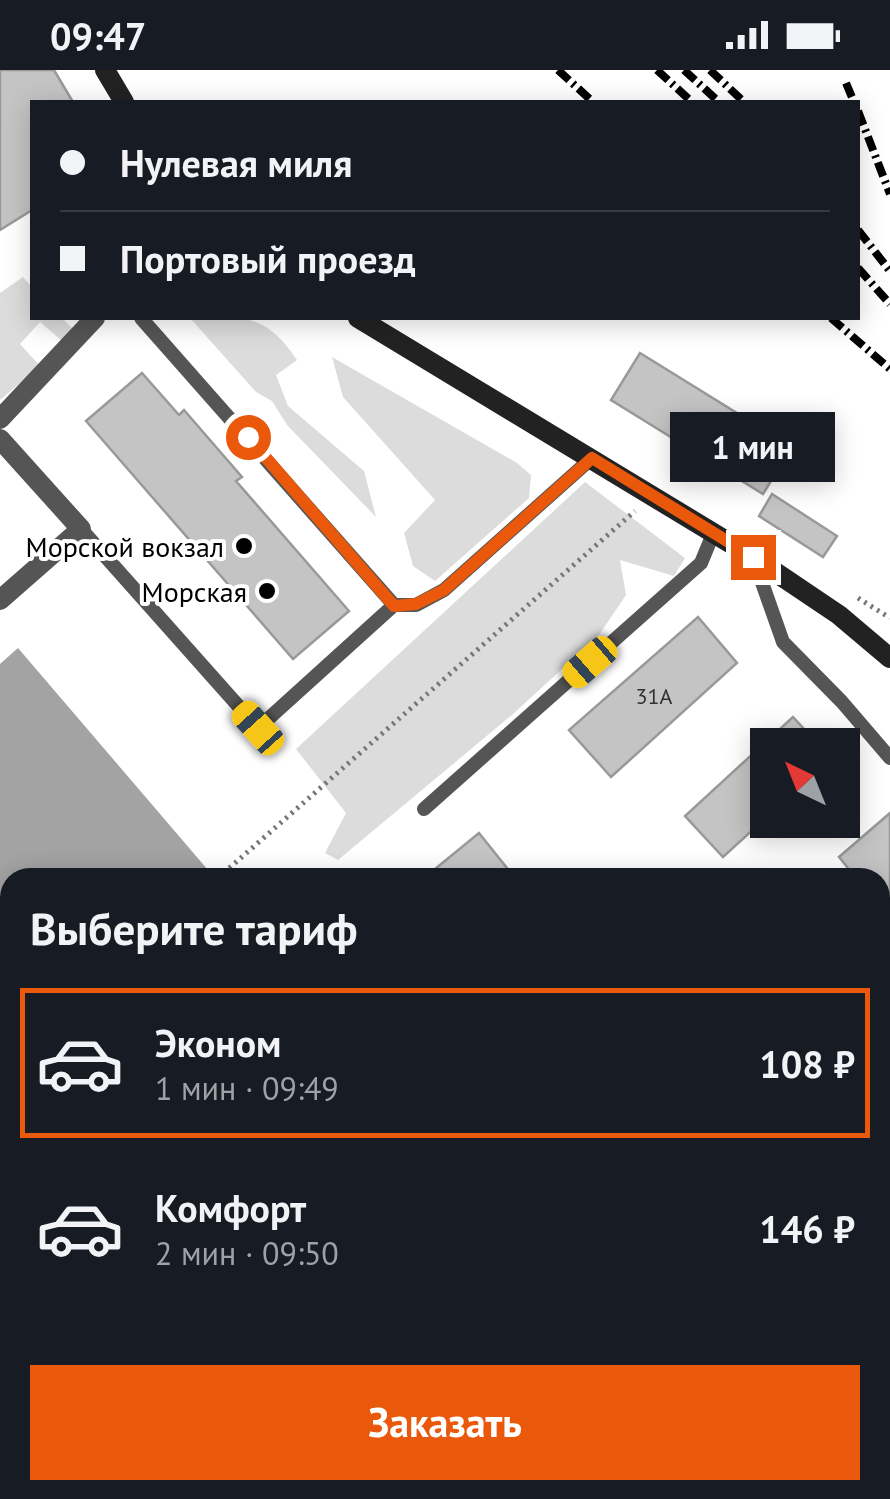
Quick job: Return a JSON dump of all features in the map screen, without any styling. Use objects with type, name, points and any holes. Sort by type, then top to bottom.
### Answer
[{"type":"street","points":[[105,70],[123,100]]},
{"type":"street","points":[[0,418],[93,320]]},
{"type":"street","points":[[361,320],[753,557],[839,615],[890,658]]},
{"type":"street","points":[[0,438],[81,529],[0,600]]},
{"type":"lane","points":[[144,320],[394,606]]},
{"type":"lane","points":[[81,529],[258,728],[394,606],[416,604],[444,590],[592,458]]},
{"type":"lane","points":[[424,809],[701,564],[713,534]]},
{"type":"lane","points":[[753,557],[783,642],[890,758]]},
{"type":"path","points":[[229,868],[652,496]]},
{"type":"path","points":[[858,598],[890,618]]},
{"type":"shaded area","points":[[23,277],[30,285],[30,320],[64,320],[75,331],[62,341],[40,322],[20,344],[40,366],[0,400],[0,293]]},
{"type":"shaded area","points":[[192,320],[251,321],[263,325],[285,344],[297,360],[276,375],[288,406],[364,471],[376,517],[287,425],[272,401],[256,392]]},
{"type":"shaded area","points":[[332,357],[517,463],[531,475],[529,498],[435,581],[413,566],[404,533],[435,500],[343,397]]},
{"type":"shaded area","points":[[585,482],[685,558],[674,576],[620,560],[626,595],[599,635],[513,714],[338,860],[325,853],[346,813],[296,749]]},
{"type":"shaded area","points":[[18,648],[206,868],[0,868],[0,664]]},
{"type":"building","points":[[0,70],[54,70],[72,100],[30,100],[30,211],[0,230]]},
{"type":"building","points":[[640,353],[792,447],[763,494],[611,400]]},
{"type":"building","name":"Морской вокзал","points":[[142,373],[179,415],[184,410],[242,477],[236,481],[349,611],[293,659],[86,421]]},
{"type":"building","points":[[772,494],[837,536],[823,557],[759,516]]},
{"type":"building","points":[[698,617],[737,663],[611,777],[569,730]]},
{"type":"building","points":[[793,717],[803,728],[781,728]]},
{"type":"building","points":[[750,756],[750,832],[723,857],[685,816]]},
{"type":"building","points":[[890,813],[890,868],[848,868],[839,857]]},
{"type":"building","points":[[479,833],[507,868],[436,868]]},
{"type":"railway","points":[[558,70],[591,100]]},
{"type":"railway","points":[[657,70],[690,100]]},
{"type":"railway","points":[[684,70],[717,100]]},
{"type":"railway","points":[[710,70],[742,100]]},
{"type":"railway","points":[[846,83],[853,100]]},
{"type":"railway","points":[[860,116],[890,194]]},
{"type":"railway","points":[[860,233],[890,271]]},
{"type":"railway","points":[[860,270],[890,304]]},
{"type":"railway","points":[[833,320],[890,369]]},
{"type":"place","name":"Морской вокзал","points":[[244,546]]},
{"type":"place","name":"Морская","points":[[267,591]]},
{"type":"route","points":[[248,437],[394,606],[416,604],[444,590],[592,458],[753,557]]}]
